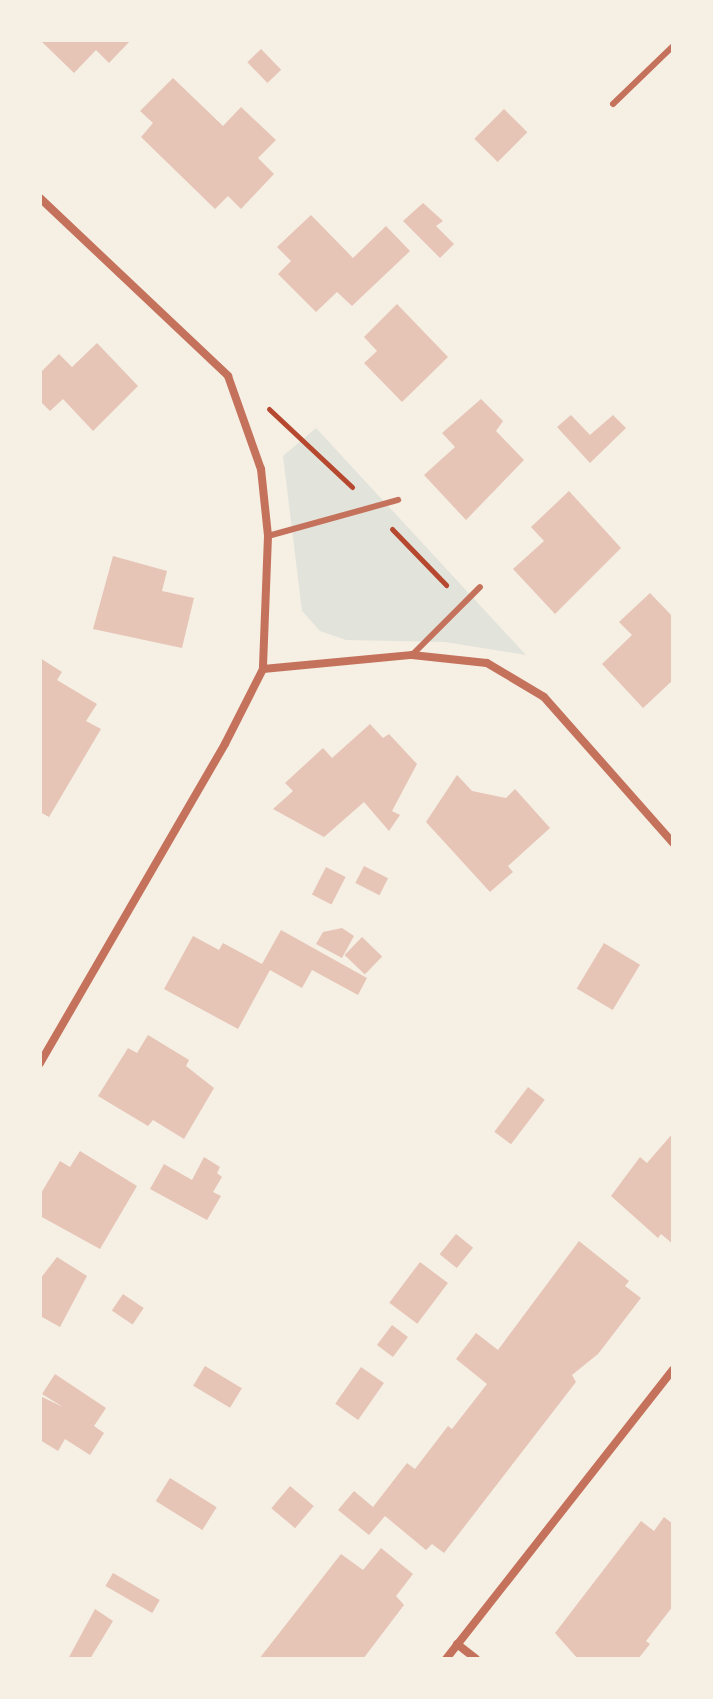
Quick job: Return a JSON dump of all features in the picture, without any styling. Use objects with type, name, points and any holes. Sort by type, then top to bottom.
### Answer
[{"type":"street","points":[[40,198],[228,376],[261,469],[268,536],[263,669],[225,744],[40,1063]]},
{"type":"street","points":[[263,669],[412,655],[487,663],[544,697],[673,843]]},
{"type":"street","points":[[446,1659],[673,1369]]},
{"type":"street","points":[[457,1644],[476,1659]]},
{"type":"lane","points":[[613,104],[673,46]]},
{"type":"lane","points":[[268,536],[398,500]]},
{"type":"lane","points":[[412,655],[480,587]]},
{"type":"shaded area","points":[[316,428],[526,655],[445,642],[346,640],[320,631],[302,611],[283,456]]},
{"type":"building","points":[[40,40],[131,40],[109,63],[96,50],[74,73]]},
{"type":"building","points":[[261,49],[281,70],[267,83],[247,62]]},
{"type":"building","points":[[173,78],[223,126],[241,107],[276,140],[258,158],[274,174],[241,209],[228,196],[215,209],[141,137],[153,123],[140,111]]},
{"type":"building","points":[[504,109],[527,132],[498,162],[474,139]]},
{"type":"building","points":[[423,203],[443,221],[436,226],[454,244],[440,258],[403,221]]},
{"type":"building","points":[[311,215],[353,258],[386,226],[410,251],[352,306],[337,292],[316,312],[278,274],[291,261],[277,247]]},
{"type":"building","points":[[397,304],[448,357],[402,402],[364,363],[377,351],[364,337]]},
{"type":"building","points":[[97,343],[138,386],[93,431],[63,399],[50,411],[40,401],[40,373],[59,354],[72,367]]},
{"type":"building","points":[[481,399],[503,421],[496,431],[524,460],[466,520],[424,475],[455,447],[442,433]]},
{"type":"building","points":[[571,415],[590,435],[613,415],[626,428],[590,463],[557,427]]},
{"type":"building","points":[[569,491],[621,548],[555,614],[513,569],[544,541],[531,527]]},
{"type":"building","points":[[113,556],[167,571],[162,591],[194,598],[182,648],[93,629]]},
{"type":"building","points":[[650,593],[673,617],[673,680],[643,708],[602,664],[632,635],[619,622]]},
{"type":"building","points":[[40,658],[62,672],[57,680],[97,704],[86,721],[101,729],[49,817],[40,812]]},
{"type":"building","points":[[370,724],[383,738],[389,734],[417,764],[392,811],[400,815],[389,831],[364,802],[324,837],[273,809],[293,791],[285,783],[323,748],[332,758]]},
{"type":"building","points":[[457,775],[472,791],[506,798],[515,789],[550,828],[508,866],[513,872],[490,892],[426,822]]},
{"type":"building","points":[[364,866],[388,878],[379,895],[355,883]]},
{"type":"building","points":[[326,867],[346,877],[332,905],[312,895]]},
{"type":"building","points":[[342,928],[354,936],[342,958],[316,944],[323,932]]},
{"type":"building","points":[[281,930],[367,978],[358,995],[312,970],[302,988],[270,970],[238,1029],[164,989],[193,936],[219,950],[223,943],[262,964]]},
{"type":"building","points":[[362,937],[382,956],[365,974],[345,955]]},
{"type":"building","points":[[604,943],[640,965],[613,1010],[577,988]]},
{"type":"building","points":[[148,1035],[189,1060],[186,1066],[214,1088],[184,1139],[153,1120],[148,1126],[98,1096],[128,1048],[137,1053]]},
{"type":"building","points":[[528,1087],[545,1100],[511,1144],[494,1132]]},
{"type":"building","points":[[673,1133],[673,1244],[661,1234],[658,1238],[611,1196],[640,1157],[647,1163]]},
{"type":"building","points":[[80,1151],[137,1186],[100,1249],[40,1216],[40,1195],[60,1161],[70,1167]]},
{"type":"building","points":[[204,1157],[220,1167],[217,1173],[222,1177],[213,1192],[221,1196],[207,1220],[150,1189],[164,1164],[192,1180]]},
{"type":"building","points":[[456,1234],[473,1248],[457,1268],[440,1254]]},
{"type":"building","points":[[579,1241],[629,1281],[625,1286],[641,1298],[598,1354],[572,1375],[576,1382],[444,1553],[432,1544],[426,1550],[385,1516],[369,1535],[338,1510],[354,1491],[373,1507],[407,1463],[415,1469],[448,1426],[452,1429],[487,1384],[456,1359],[476,1333],[498,1350]]},
{"type":"building","points":[[57,1257],[87,1276],[60,1327],[42,1317],[40,1321],[40,1279]]},
{"type":"building","points":[[420,1262],[448,1283],[417,1324],[389,1303]]},
{"type":"building","points":[[123,1294],[144,1308],[133,1325],[112,1311]]},
{"type":"building","points":[[392,1325],[408,1337],[393,1357],[377,1345]]},
{"type":"building","points":[[205,1366],[242,1388],[230,1408],[193,1386]]},
{"type":"building","points":[[361,1367],[384,1383],[358,1420],[335,1404]]},
{"type":"building","points":[[55,1374],[106,1408],[94,1426],[104,1433],[90,1455],[65,1439],[58,1451],[40,1440],[40,1396],[63,1407],[42,1394]]},
{"type":"building","points":[[170,1478],[217,1507],[202,1530],[156,1501]]},
{"type":"building","points":[[290,1486],[314,1506],[295,1528],[271,1508]]},
{"type":"building","points":[[664,1517],[673,1524],[673,1606],[646,1641],[650,1644],[638,1659],[578,1659],[555,1633],[641,1521],[654,1531]]},
{"type":"building","points":[[381,1548],[413,1574],[396,1596],[404,1605],[363,1659],[259,1659],[341,1554],[363,1570]]},
{"type":"building","points":[[113,1573],[160,1600],[152,1613],[106,1586]]},
{"type":"building","points":[[95,1609],[113,1621],[90,1659],[68,1659]]}]
